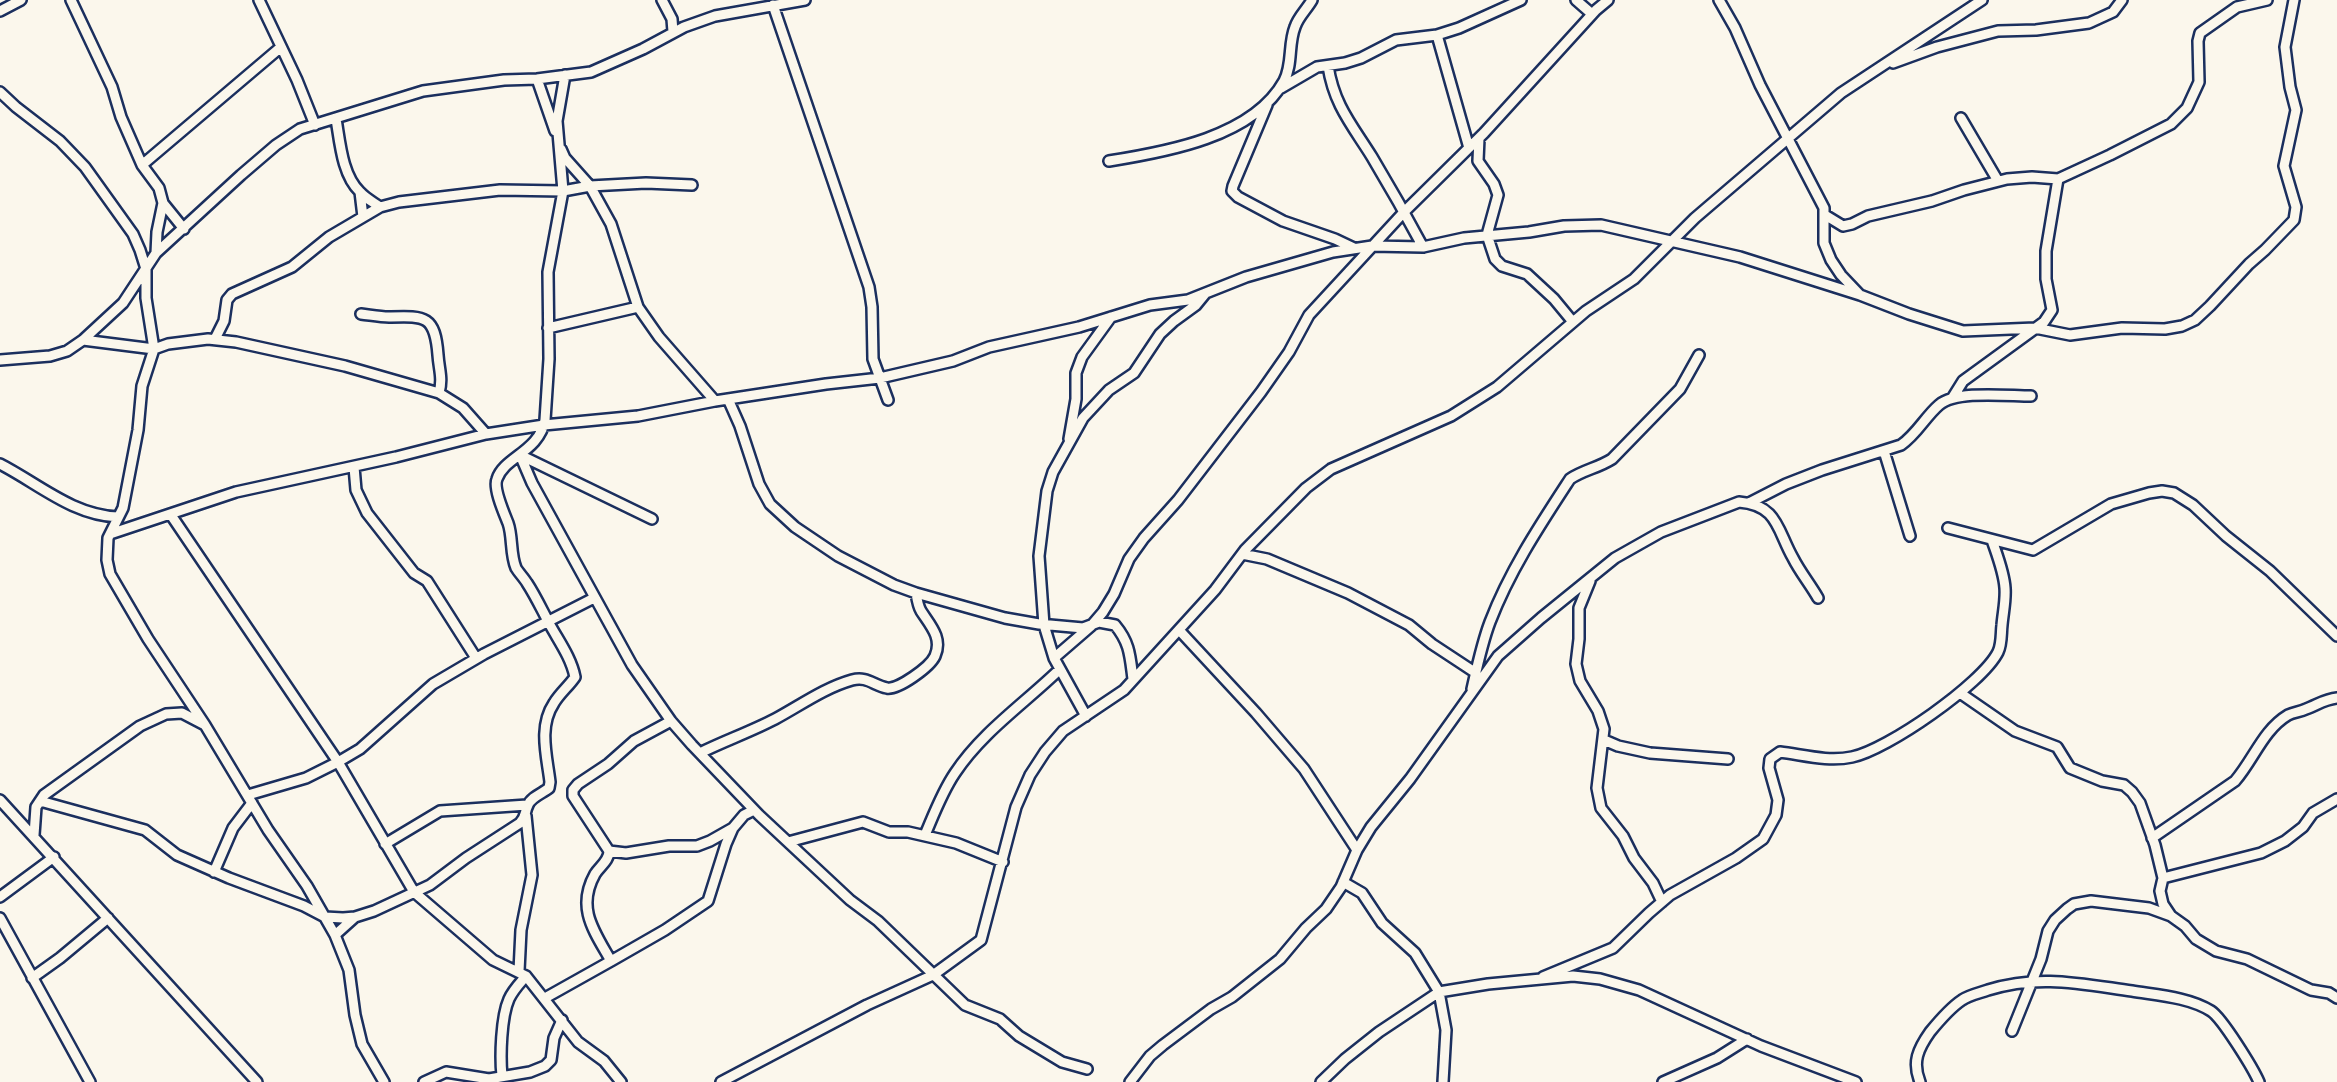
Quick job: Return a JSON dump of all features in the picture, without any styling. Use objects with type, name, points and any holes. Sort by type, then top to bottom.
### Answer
[{"type":"street","points":[[0,11],[21,0]]},
{"type":"street","points":[[71,0],[112,87],[121,117],[141,165],[159,188],[163,203],[184,229]]},
{"type":"street","points":[[259,0],[315,124]]},
{"type":"street","points":[[662,0],[672,19],[673,32]]},
{"type":"street","points":[[0,360],[50,356],[67,351],[83,340],[123,303],[156,253],[241,175],[276,145],[300,129],[423,91],[504,80],[537,79],[591,72],[643,49],[673,32],[715,16],[805,0]]},
{"type":"street","points":[[1279,89],[1287,75],[1295,26],[1312,0]]},
{"type":"street","points":[[1109,161],[1165,151],[1223,133],[1263,106],[1279,89],[1317,67],[1361,58],[1396,40],[1437,36],[1521,0]]},
{"type":"street","points":[[1576,0],[1592,14]]},
{"type":"street","points":[[1054,658],[1091,626],[1103,612],[1114,594],[1129,559],[1144,538],[1178,500],[1261,392],[1289,352],[1309,315],[1404,212],[1479,138],[1592,14],[1608,0]]},
{"type":"street","points":[[1719,0],[1824,208],[1822,230],[1831,261],[1840,275],[1860,295]]},
{"type":"street","points":[[720,1082],[867,1005],[933,975],[981,940],[1003,861],[1008,831],[1030,775],[1045,752],[1063,731],[1124,690],[1215,590],[1242,554],[1306,488],[1331,469],[1451,416],[1497,387],[1573,322],[1634,279],[1695,218],[1841,93],[1982,0]]},
{"type":"street","points":[[1877,69],[1937,47],[1998,31],[2037,30],[2089,23],[2113,12],[2122,0]]},
{"type":"street","points":[[1825,215],[1843,226],[1852,225],[1868,216],[1998,182],[2032,177],[2058,179],[2171,124],[2187,108],[2199,82],[2198,41],[2200,33],[2237,8],[2267,0]]},
{"type":"street","points":[[110,534],[236,492],[354,467],[486,434],[544,425],[638,416],[715,401],[880,378],[953,361],[989,347],[1079,327],[1150,305],[1188,300],[1246,277],[1354,248],[1372,246],[1423,247],[1487,235],[1593,225],[1630,231],[1671,243],[1740,257],[1963,331],[2035,328],[2070,335],[2122,328],[2164,329],[2182,326],[2195,320],[2210,306],[2294,220],[2296,207],[2284,165],[2296,110],[2290,87],[2285,47],[2294,0]]},
{"type":"street","points":[[773,5],[869,287],[872,307],[873,359],[888,400]]},
{"type":"street","points":[[1437,36],[1469,148]]},
{"type":"street","points":[[141,165],[282,47]]},
{"type":"street","points":[[1328,66],[1331,87],[1336,100],[1423,247]]},
{"type":"street","points":[[385,844],[440,811],[527,805],[549,788],[544,745],[547,724],[552,705],[575,677],[566,653],[514,563],[511,531],[496,483],[497,477],[533,444],[544,425],[549,359],[548,272],[563,190],[557,121],[565,75]]},
{"type":"street","points":[[537,79],[565,158],[590,186],[611,224],[638,307],[659,337],[715,401]]},
{"type":"street","points":[[0,92],[60,141],[85,167],[133,234],[140,250],[146,269],[146,298],[154,349],[142,386],[135,453],[123,508],[110,534],[106,550],[110,574],[148,639],[205,725],[268,830],[293,863],[335,935],[349,970],[355,1015],[362,1044],[384,1082]]},
{"type":"street","points":[[1270,98],[1232,191],[1238,197],[1283,220],[1335,238],[1354,248]]},
{"type":"street","points":[[336,118],[343,158],[351,181],[360,192],[380,207]]},
{"type":"street","points":[[1961,118],[1998,182]]},
{"type":"street","points":[[1479,138],[1478,161],[1494,184],[1498,195],[1487,235],[1495,259],[1502,266],[1527,274],[1554,299],[1573,322]]},
{"type":"street","points":[[1749,503],[1786,484],[1822,470],[1894,448],[1910,439],[1937,407],[1953,397],[1963,381],[2044,322],[2052,310],[2046,279],[2046,251],[2058,179]]},
{"type":"street","points":[[214,339],[224,321],[227,300],[232,294],[292,267],[329,237],[380,207],[500,190],[563,190],[590,186],[663,182],[692,185]]},
{"type":"street","points":[[360,192],[363,217]]},
{"type":"street","points":[[156,253],[157,232],[163,203]]},
{"type":"street","points":[[1086,716],[1054,658],[1044,625],[1039,556],[1047,491],[1053,472],[1083,418],[1109,390],[1134,373],[1160,334],[1196,305],[1205,294]]},
{"type":"street","points":[[548,328],[638,307]]},
{"type":"street","points":[[361,314],[422,318],[432,326],[437,340],[442,379],[439,393]]},
{"type":"street","points":[[1067,447],[1076,399],[1076,373],[1082,357],[1111,317]]},
{"type":"street","points":[[83,340],[154,349],[193,339],[214,339],[345,366],[439,393],[463,408],[486,434]]},
{"type":"street","points":[[1471,693],[1489,624],[1501,595],[1525,548],[1570,479],[1581,472],[1599,468],[1612,459],[1680,389],[1699,355]]},
{"type":"street","points":[[1953,397],[2031,396]]},
{"type":"street","points":[[728,399],[740,426],[759,484],[771,504],[780,515],[838,556],[894,585],[1005,618],[1044,625],[1083,628],[1099,622],[1115,625],[1125,638],[1133,679]]},
{"type":"street","points":[[1884,451],[1910,536]]},
{"type":"street","points":[[520,455],[652,519]]},
{"type":"street","points":[[520,455],[532,483],[632,665],[671,721],[700,753],[754,810],[850,900],[878,921],[965,1005],[1000,1018],[1019,1036],[1062,1062],[1087,1069]]},
{"type":"street","points":[[0,464],[51,496],[72,506],[105,516],[118,517]]},
{"type":"street","points":[[354,467],[356,490],[367,513],[414,573],[427,580],[476,658]]},
{"type":"street","points":[[1948,528],[2033,550],[2111,504],[2149,493],[2162,491],[2174,493],[2193,505],[2226,536],[2270,571],[2337,636]]},
{"type":"street","points":[[1130,1082],[1150,1056],[1163,1045],[1211,1009],[1245,988],[1280,959],[1306,928],[1326,909],[1343,882],[1357,850],[1371,827],[1410,779],[1498,656],[1615,558],[1661,532],[1739,502],[1749,503],[1761,506],[1781,529],[1792,557],[1818,598]]},
{"type":"street","points":[[171,515],[338,762],[414,892],[493,960],[522,974],[545,998],[578,1042],[604,1061],[621,1082]]},
{"type":"street","points":[[1543,977],[1613,948],[1662,902],[1736,858],[1763,839],[1776,814],[1778,800],[1769,768],[1770,759],[1775,755],[1780,752],[1813,758],[1852,757],[1894,739],[1960,693],[1981,674],[1998,651],[2001,640],[2005,590],[1992,540]]},
{"type":"street","points":[[1242,554],[1267,559],[1348,593],[1409,625],[1432,644],[1476,673]]},
{"type":"street","points":[[1592,577],[1579,608],[1576,664],[1580,681],[1603,721],[1605,740],[1597,788],[1601,808],[1623,836],[1634,858],[1653,883],[1662,902]]},
{"type":"street","points":[[700,753],[755,729],[822,692],[855,679],[867,678],[876,684],[889,688],[896,687],[926,666],[934,658],[939,644],[930,622],[920,609],[916,593]]},
{"type":"street","points":[[214,872],[233,828],[250,799],[306,778],[338,762],[360,749],[433,684],[476,658],[594,598]]},
{"type":"street","points":[[1179,630],[1297,761],[1357,850]]},
{"type":"street","points":[[925,835],[937,805],[966,759],[1021,703],[1060,669]]},
{"type":"street","points":[[1960,693],[2014,732],[2057,747],[2070,768],[2102,781],[2124,785],[2140,803],[2163,878],[2160,891],[2163,904],[2171,916]]},
{"type":"street","points":[[2152,838],[2235,781],[2246,768],[2266,733],[2287,716],[2329,698],[2337,698]]},
{"type":"street","points":[[34,836],[36,807],[40,801],[83,766],[140,726],[166,714],[182,713],[205,725]]},
{"type":"street","points":[[610,961],[588,919],[586,904],[595,874],[609,857],[609,851],[573,796],[573,790],[634,741],[671,721]]},
{"type":"street","points":[[1605,740],[1618,746],[1650,753],[1728,759]]},
{"type":"street","points":[[2163,878],[2261,853],[2285,841],[2303,827],[2313,813],[2337,799]]},
{"type":"street","points":[[0,800],[257,1082]]},
{"type":"street","points":[[40,801],[146,830],[177,855],[214,872],[304,906],[325,917],[355,917]]},
{"type":"street","points":[[502,1076],[501,1058],[508,1002],[522,974],[521,930],[532,875],[527,805]]},
{"type":"street","points":[[545,998],[665,930],[708,901],[733,828],[744,815],[754,810]]},
{"type":"street","points":[[335,935],[355,917],[440,879],[466,858],[510,831],[526,816]]},
{"type":"street","points":[[788,842],[863,822],[889,832],[925,835],[956,843],[1003,861]]},
{"type":"street","points":[[609,851],[626,853],[669,846],[697,846],[733,828]]},
{"type":"street","points":[[0,897],[54,857]]},
{"type":"street","points":[[1343,882],[1362,893],[1382,923],[1415,953],[1439,992],[1446,1030],[1443,1082]]},
{"type":"street","points":[[2012,1031],[2041,959],[2048,931],[2055,920],[2074,904],[2102,901],[2149,908],[2171,916],[2185,926],[2196,939],[2216,951],[2247,959],[2311,990],[2329,993],[2337,998]]},
{"type":"street","points":[[0,918],[90,1082]]},
{"type":"street","points":[[32,978],[108,918]]},
{"type":"street","points":[[1321,1082],[1379,1032],[1439,992],[1543,977],[1573,976],[1600,979],[1639,990],[1747,1040],[1856,1082]]},
{"type":"street","points":[[1920,1082],[1915,1060],[1918,1049],[1938,1022],[1964,999],[2000,986],[2031,980],[2088,984],[2178,998],[2209,1010],[2218,1017],[2253,1067],[2259,1082]]},
{"type":"street","points":[[424,1082],[446,1072],[488,1080],[530,1072],[545,1066],[551,1060],[554,1038],[562,1020]]},
{"type":"street","points":[[1663,1082],[1717,1058],[1747,1040]]}]
